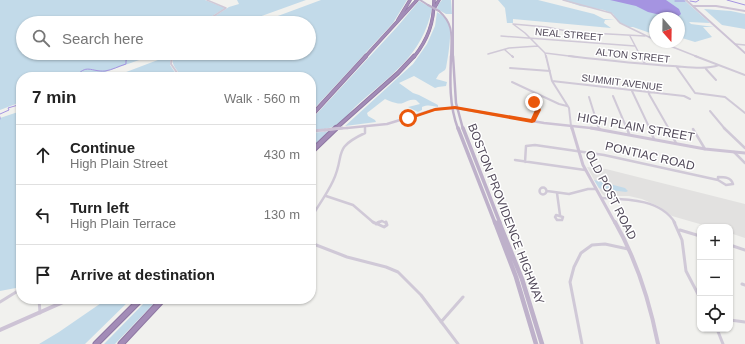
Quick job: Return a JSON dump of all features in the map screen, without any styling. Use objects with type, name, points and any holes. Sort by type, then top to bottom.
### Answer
[{"type":"highway","points":[[393,28],[410,0]]},
{"type":"highway","points":[[316,111],[420,0]]},
{"type":"highway","points":[[316,147],[414,57],[429,33],[433,22],[434,0]]},
{"type":"highway","points":[[434,9],[440,0]]},
{"type":"highway","points":[[96,344],[135,304]]},
{"type":"highway","points":[[120,344],[158,304]]},
{"type":"main road","points":[[420,0],[449,16],[454,15]]},
{"type":"main road","name":"BOSTON PROVIDENCE HIGHWAY","points":[[454,0],[454,108],[522,279],[542,344]]},
{"type":"main road","points":[[686,0],[745,53]]},
{"type":"main road","points":[[692,6],[716,6],[745,10]]},
{"type":"main road","name":"BOSTON PROVIDENCE HIGHWAY","points":[[440,12],[447,18],[451,27],[450,92],[462,139],[518,282],[536,344]]},
{"type":"main road","name":"HIGH PLAIN STREET","points":[[316,131],[392,122],[435,110],[454,108],[532,122],[599,129],[705,149],[745,152]]},
{"type":"main road","name":"OLD POST ROAD","points":[[571,126],[577,151],[585,170],[602,198],[628,249],[652,314],[658,344]]},
{"type":"main road","points":[[0,330],[40,314],[60,304]]},
{"type":"street","points":[[208,0],[226,8],[214,16]]},
{"type":"street","points":[[563,0],[611,13],[620,23],[649,38]]},
{"type":"street","name":"OLD POST ROAD","points":[[571,126],[568,106],[552,81],[544,53],[530,38],[513,24],[546,27],[572,32],[630,36]]},
{"type":"street","name":"NEAL STREET","points":[[501,36],[635,46]]},
{"type":"street","points":[[645,36],[630,36],[645,64]]},
{"type":"street","points":[[734,44],[745,45]]},
{"type":"street","points":[[488,54],[505,49],[538,46]]},
{"type":"street","points":[[675,48],[745,75]]},
{"type":"street","points":[[505,49],[513,57]]},
{"type":"street","name":"ALTON STREET","points":[[544,53],[705,69],[719,65]]},
{"type":"street","points":[[172,60],[171,64],[177,72]]},
{"type":"street","points":[[676,66],[695,93],[724,97],[745,113]]},
{"type":"street","points":[[510,68],[550,71]]},
{"type":"street","points":[[705,69],[716,80]]},
{"type":"street","name":"SUMMIT AVENUE","points":[[552,81],[684,96],[690,99]]},
{"type":"street","points":[[512,82],[559,104],[568,106]]},
{"type":"street","points":[[646,84],[648,92],[676,143]]},
{"type":"street","points":[[632,90],[654,139]]},
{"type":"street","points":[[613,96],[628,134]]},
{"type":"street","points":[[588,97],[599,129]]},
{"type":"street","points":[[532,122],[538,110],[537,105],[534,102]]},
{"type":"street","points":[[739,108],[745,108]]},
{"type":"street","points":[[710,111],[721,125],[745,148]]},
{"type":"street","points":[[316,211],[326,196],[336,175],[342,149],[353,139],[365,133],[365,126]]},
{"type":"street","points":[[693,129],[705,149]]},
{"type":"street","name":"PONTIAC ROAD","points":[[525,162],[525,148],[529,145],[604,155],[718,180],[726,185],[733,184],[732,181],[726,177],[718,177],[718,180]]},
{"type":"street","points":[[734,152],[745,163]]},
{"type":"street","points":[[515,160],[585,170]]},
{"type":"street","points":[[547,191],[569,194],[588,189],[597,190]]},
{"type":"street","points":[[557,193],[560,215]]},
{"type":"street","points":[[326,196],[350,204],[376,224]]},
{"type":"street","points":[[602,198],[630,199],[652,205],[672,219],[679,230],[686,272],[699,296]]},
{"type":"street","points":[[679,230],[697,235]]},
{"type":"street","points":[[582,344],[570,282],[570,275],[580,253],[589,245],[595,244],[628,249]]},
{"type":"street","points":[[316,245],[351,259],[386,267],[398,272],[421,295],[458,344]]},
{"type":"street","points":[[733,246],[745,250]]},
{"type":"street","points":[[0,302],[16,293]]},
{"type":"street","points":[[441,322],[463,297]]},
{"type":"street","points":[[39,304],[40,314]]},
{"type":"street","points":[[733,320],[745,322]]},
{"type":"street","points":[[718,332],[723,344]]},
{"type":"shaded area","points":[[0,0],[205,0],[225,8],[212,16],[16,16],[16,60],[139,60],[105,72],[16,72],[16,104],[0,110]]},
{"type":"shaded area","points":[[237,0],[306,0],[261,16],[215,16],[229,7],[239,4]]},
{"type":"shaded area","points":[[321,0],[407,0],[393,23],[316,107],[316,72],[178,72],[174,66],[172,60],[316,60],[316,16],[278,16]]},
{"type":"shaded area","points":[[442,0],[451,0],[452,14],[446,14],[437,9]]},
{"type":"shaded area","points":[[498,0],[538,0],[594,14],[604,19],[615,19],[605,20],[604,23],[611,28],[513,19],[513,23],[507,23],[505,8]]},
{"type":"shaded area","points":[[563,0],[684,0],[710,23],[689,22],[691,24],[714,27],[703,27],[712,37],[695,42],[685,39],[685,12],[649,12],[649,33],[633,27],[628,27],[618,22],[613,14],[604,10],[580,6]]},
{"type":"shaded area","points":[[610,0],[666,0],[679,9],[680,12],[649,12],[636,6]]},
{"type":"shaded area","points":[[419,1],[432,8],[428,25],[421,39],[403,64],[338,124],[327,129],[316,129],[316,115]]},
{"type":"shaded area","points":[[704,9],[731,11],[745,14],[745,29],[722,25]]},
{"type":"shaded area","points":[[437,12],[447,20],[450,28],[446,68],[436,79],[447,82],[446,86],[435,88],[414,76],[399,83],[413,93],[438,105],[438,107],[424,106],[422,107],[422,110],[418,112],[408,107],[420,104],[416,100],[399,104],[385,99],[367,113],[368,116],[376,122],[345,126],[413,64],[427,44],[435,26]]},
{"type":"shaded area","points":[[158,60],[170,60],[170,65],[175,72],[126,72]]},
{"type":"shaded area","points":[[16,113],[16,288],[0,291],[0,118]]},
{"type":"shaded area","points":[[331,131],[316,144],[316,132]]},
{"type":"shaded area","points":[[587,167],[606,169],[745,204],[745,238],[733,234],[733,224],[700,224],[672,216],[660,207],[642,199],[629,196],[605,196],[602,194]]},
{"type":"shaded area","points":[[594,180],[625,188],[628,191],[602,189],[599,188]]},
{"type":"shaded area","points":[[100,304],[126,304],[85,344],[39,344]]},
{"type":"shaded area","points":[[143,304],[153,304],[115,344],[104,344]]},
{"type":"waterway","points":[[690,1],[696,2],[699,0]]},
{"type":"waterway","points":[[727,0],[745,5]]},
{"type":"waterway","points":[[675,1],[685,1]]},
{"type":"waterway","points":[[81,72],[86,69],[100,71],[110,70],[126,64],[126,60]]},
{"type":"waterway","points":[[0,114],[9,110],[8,108],[16,106]]},
{"type":"route","points":[[408,118],[442,108],[460,108],[532,122],[538,110],[537,105],[534,102]]}]
